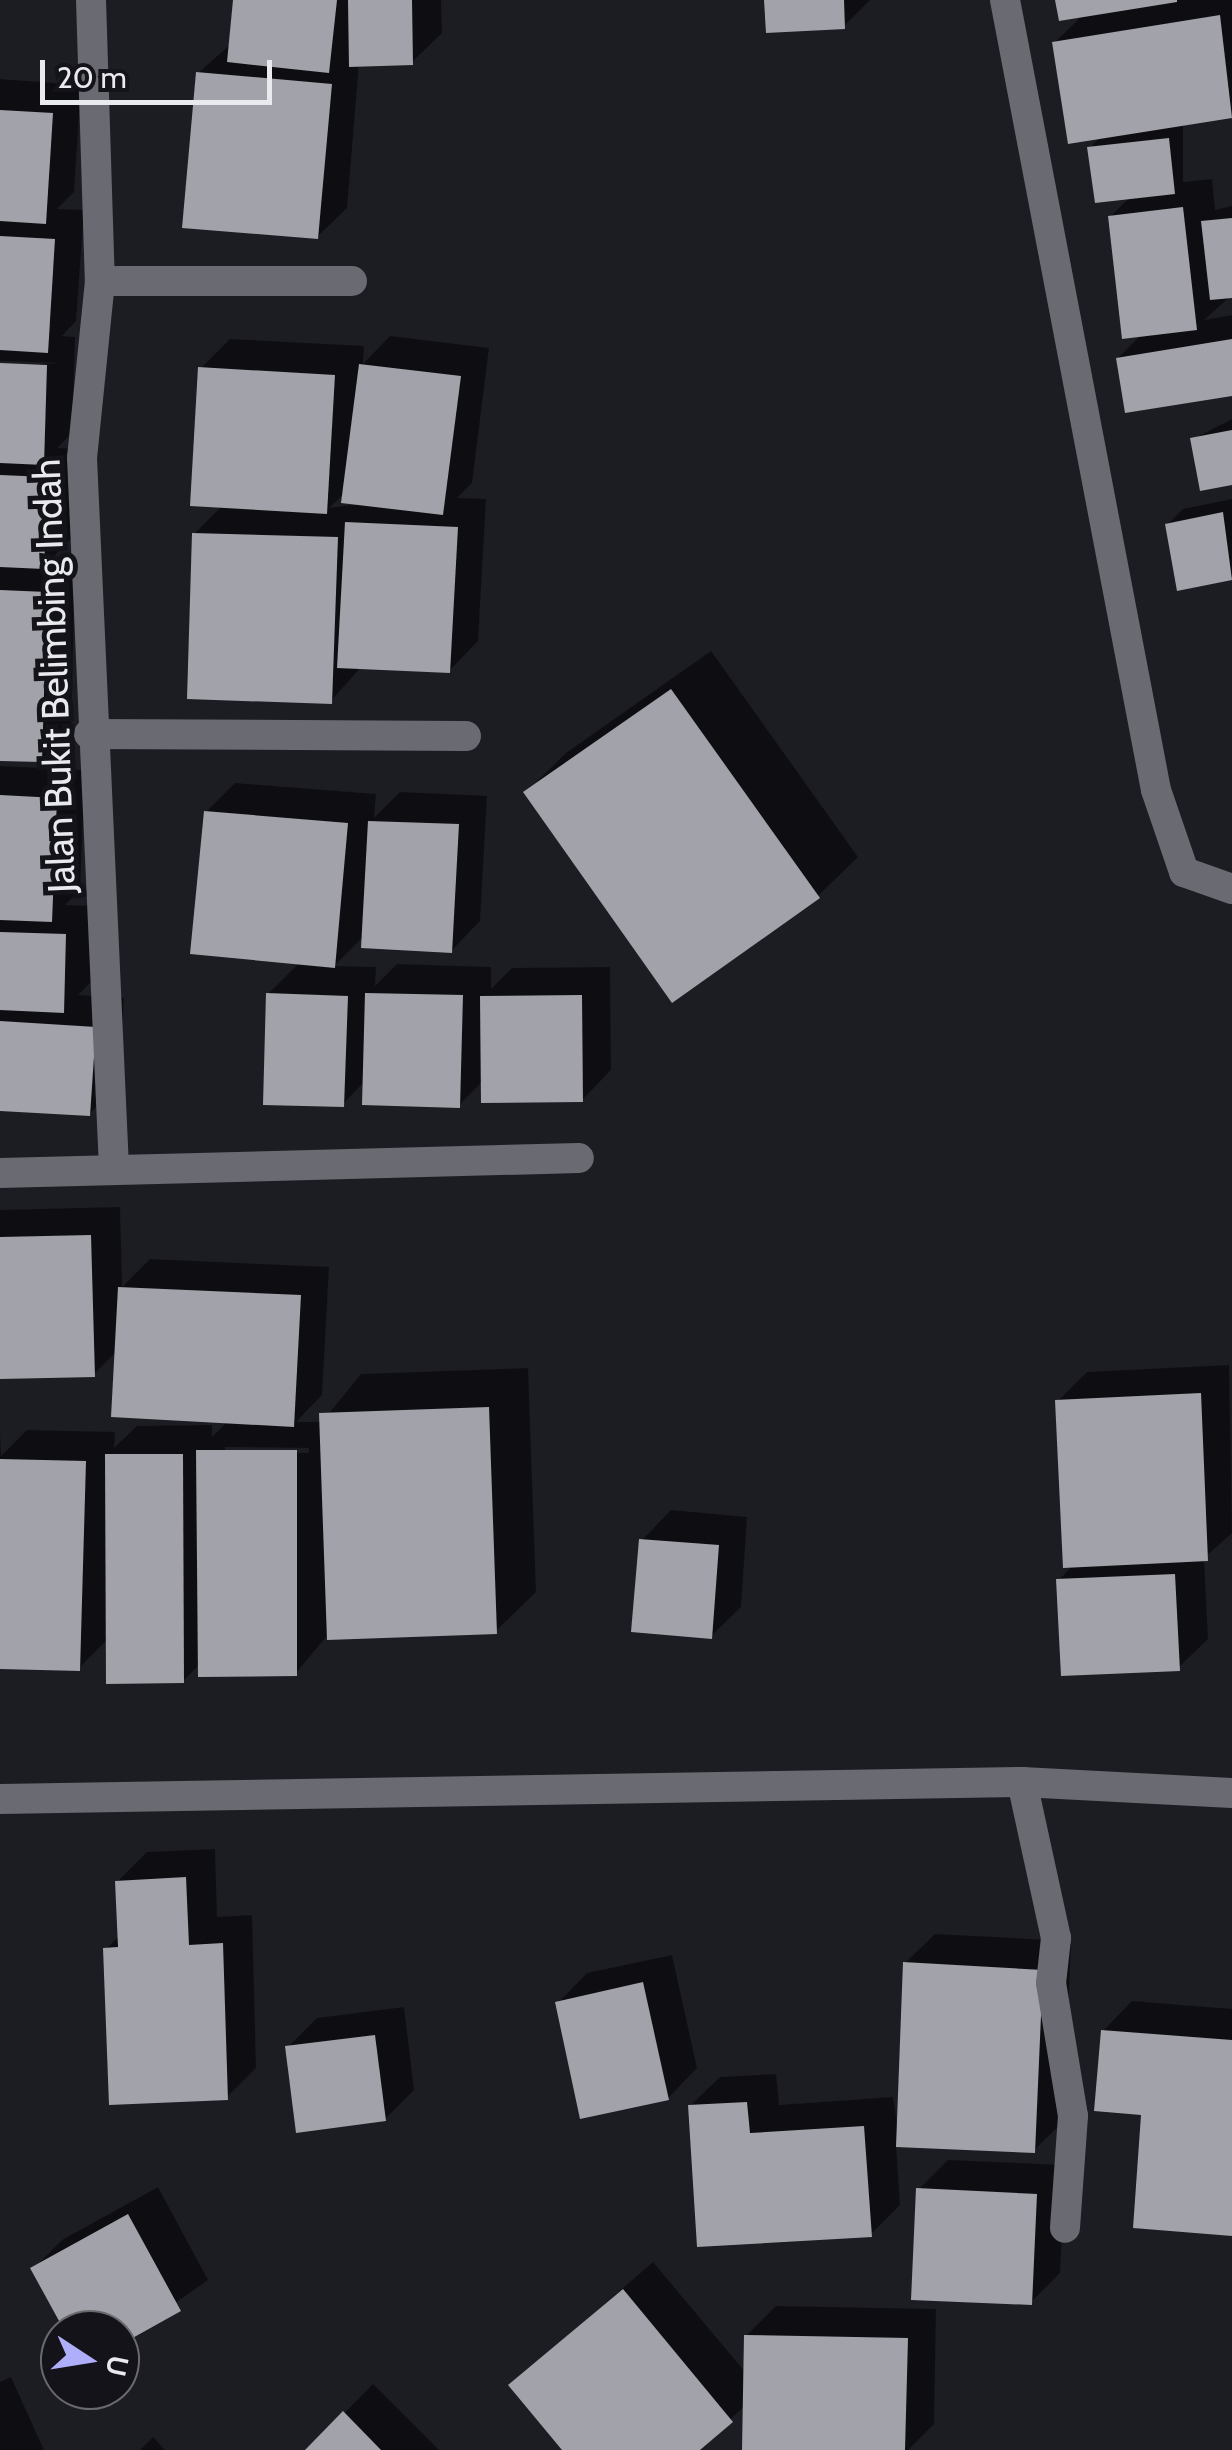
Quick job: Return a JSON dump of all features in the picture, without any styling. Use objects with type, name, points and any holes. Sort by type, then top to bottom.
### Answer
[{"type":"street","name":"Jalan Bukit Belimbing Indah","points":[[92,0],[100,281],[82,458],[89,734],[110,977],[114,1169]]},
{"type":"street","points":[[1005,0],[1156,790],[1184,872],[1232,889]]},
{"type":"street","points":[[100,281],[352,281]]},
{"type":"street","points":[[89,734],[466,736]]},
{"type":"street","points":[[0,1173],[579,1158]]},
{"type":"street","points":[[0,1798],[1022,1782],[1232,1793]]},
{"type":"street","points":[[1022,1782],[1056,1938],[1052,1984],[1073,2116],[1065,2228]]},
{"type":"building","points":[[233,0],[337,0],[329,73],[227,62]]},
{"type":"building","points":[[348,0],[412,0],[413,65],[349,67]]},
{"type":"building","points":[[764,0],[844,0],[845,29],[766,33]]},
{"type":"building","points":[[1055,0],[1177,0],[1177,2],[1059,21]]},
{"type":"building","points":[[1220,15],[1232,118],[1068,144],[1052,42]]},
{"type":"building","points":[[196,72],[332,84],[318,239],[182,228]]},
{"type":"building","points":[[0,110],[53,113],[46,224],[0,221]]},
{"type":"building","points":[[1169,138],[1175,194],[1095,203],[1087,147]]},
{"type":"building","points":[[1183,207],[1197,330],[1122,339],[1108,216]]},
{"type":"building","points":[[1232,218],[1232,298],[1210,300],[1201,221]]},
{"type":"building","points":[[0,236],[55,239],[48,353],[0,350]]},
{"type":"building","points":[[1232,339],[1232,396],[1125,413],[1116,358]]},
{"type":"building","points":[[0,363],[47,365],[44,465],[0,463]]},
{"type":"building","points":[[359,364],[461,376],[443,515],[341,503]]},
{"type":"building","points":[[198,367],[335,375],[327,514],[190,506]]},
{"type":"building","points":[[1232,430],[1232,485],[1200,491],[1190,438]]},
{"type":"building","points":[[0,475],[48,477],[44,569],[0,567]]},
{"type":"building","points":[[1223,512],[1232,580],[1177,591],[1165,524]]},
{"type":"building","points":[[345,522],[458,527],[450,673],[337,668]]},
{"type":"building","points":[[192,533],[338,537],[332,704],[187,699]]},
{"type":"building","points":[[0,590],[47,592],[42,762],[0,761]]},
{"type":"building","points":[[671,689],[820,898],[672,1003],[523,792]]},
{"type":"building","points":[[0,795],[57,798],[52,922],[0,920]]},
{"type":"building","points":[[204,811],[348,823],[335,968],[190,954]]},
{"type":"building","points":[[368,821],[459,824],[452,953],[361,948]]},
{"type":"building","points":[[0,932],[66,934],[64,1013],[0,1010]]},
{"type":"building","points":[[266,993],[348,996],[344,1107],[263,1105]]},
{"type":"building","points":[[365,993],[463,995],[460,1108],[362,1105]]},
{"type":"building","points":[[582,995],[583,1102],[481,1103],[480,996]]},
{"type":"building","points":[[0,1021],[96,1027],[90,1116],[0,1111]]},
{"type":"building","points":[[91,1235],[95,1377],[0,1379],[0,1237]]},
{"type":"building","points":[[118,1287],[301,1295],[294,1427],[111,1417]]},
{"type":"building","points":[[1201,1393],[1208,1561],[1063,1568],[1055,1400]]},
{"type":"building","points":[[489,1407],[497,1634],[327,1640],[319,1413]]},
{"type":"building","points":[[196,1450],[297,1450],[297,1676],[198,1677]]},
{"type":"building","points":[[105,1454],[183,1454],[184,1683],[106,1684]]},
{"type":"building","points":[[0,1459],[86,1461],[80,1671],[0,1669]]},
{"type":"building","points":[[639,1539],[719,1545],[712,1639],[631,1632]]},
{"type":"building","points":[[1175,1574],[1180,1671],[1061,1676],[1056,1579]]},
{"type":"building","points":[[186,1877],[189,1945],[223,1943],[228,2100],[109,2105],[103,1948],[118,1947],[115,1881]]},
{"type":"building","points":[[903,1962],[1043,1970],[1035,2153],[896,2147]]},
{"type":"building","points":[[643,1982],[669,2100],[580,2119],[555,2002]]},
{"type":"building","points":[[1101,2030],[1232,2040],[1232,2236],[1133,2228],[1141,2115],[1094,2111]]},
{"type":"building","points":[[375,2035],[386,2121],[296,2133],[285,2046]]},
{"type":"building","points":[[747,2102],[750,2133],[864,2126],[872,2237],[697,2247],[688,2105]]},
{"type":"building","points":[[916,2188],[1037,2194],[1032,2305],[911,2300]]},
{"type":"building","points":[[128,2214],[181,2311],[140,2334],[140,2310],[53,2310],[30,2268]]},
{"type":"building","points":[[623,2289],[733,2422],[700,2450],[562,2450],[508,2385]]},
{"type":"building","points":[[744,2335],[908,2338],[905,2450],[742,2450]]},
{"type":"building","points":[[343,2411],[381,2450],[305,2450]]}]
